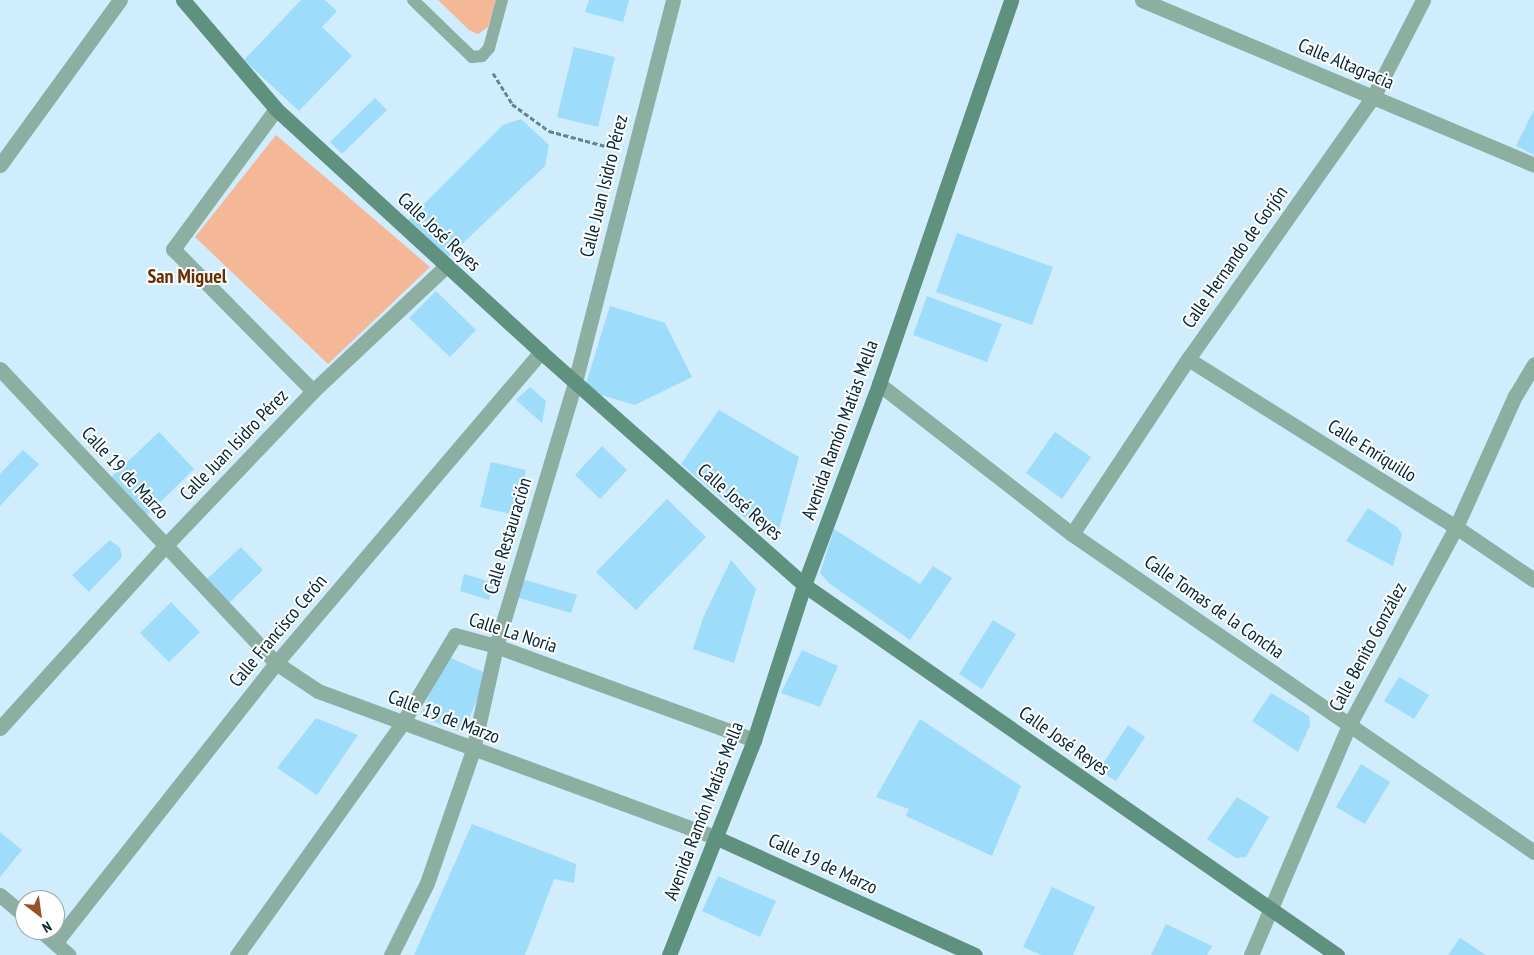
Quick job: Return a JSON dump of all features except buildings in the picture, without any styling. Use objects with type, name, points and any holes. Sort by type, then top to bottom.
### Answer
[{"type":"main road","name":"Calle José Reyes","points":[[184,0],[276,109],[574,382],[804,585],[1336,955]]},
{"type":"main road","name":"Avenida Ramón Matías Mella","points":[[668,955],[718,838],[754,740],[804,585],[879,384],[1011,0]]},
{"type":"main road","name":"Calle 19 de Marzo","points":[[718,838],[975,955]]},
{"type":"street","points":[[0,164],[120,0]]},
{"type":"street","name":"Calle Juan Isidro Pérez","points":[[574,382],[673,0]]},
{"type":"street","name":"Calle Altagracia","points":[[1142,0],[1534,165]]},
{"type":"street","name":"Calle Hernando de Gorjón","points":[[1072,534],[1188,359],[1373,97],[1423,0]]},
{"type":"street","points":[[276,109],[173,249],[313,391]]},
{"type":"street","name":"Calle Juan Isidro Pérez","points":[[0,728],[166,545],[313,391],[446,266]]},
{"type":"street","name":"Calle Francisco Cerón","points":[[55,943],[276,663],[541,352]]},
{"type":"street","name":"Calle Enriquillo","points":[[1188,359],[1456,527],[1534,580]]},
{"type":"street","name":"Calle Benito González","points":[[1251,955],[1272,910],[1349,725],[1456,527],[1515,396],[1534,364]]},
{"type":"street","name":"Calle 19 de Marzo","points":[[0,369],[276,663],[318,691],[473,750],[718,838]]},
{"type":"street","name":"Calle Restauración","points":[[391,955],[427,883],[473,750],[496,646],[574,382]]},
{"type":"street","name":"Calle Tomas de la Concha","points":[[879,384],[1072,534],[1534,852]]},
{"type":"street","name":"Calle La Noria","points":[[237,955],[403,722],[455,634],[496,646],[754,740]]},
{"type":"street","points":[[0,894],[15,907]]},
{"type":"street","points":[[52,940],[69,955]]},
{"type":"lane","points":[[413,0],[472,57],[482,56],[489,48],[502,0]]},
{"type":"path","points":[[482,56],[512,104],[549,131],[633,154]]},
{"type":"shaded area","points":[[438,0],[496,0],[488,27],[478,34],[469,30]]},
{"type":"shaded area","points":[[276,135],[430,267],[328,364],[195,237]]},
{"type":"district","name":"San Miguel","points":[[187,276]]}]
